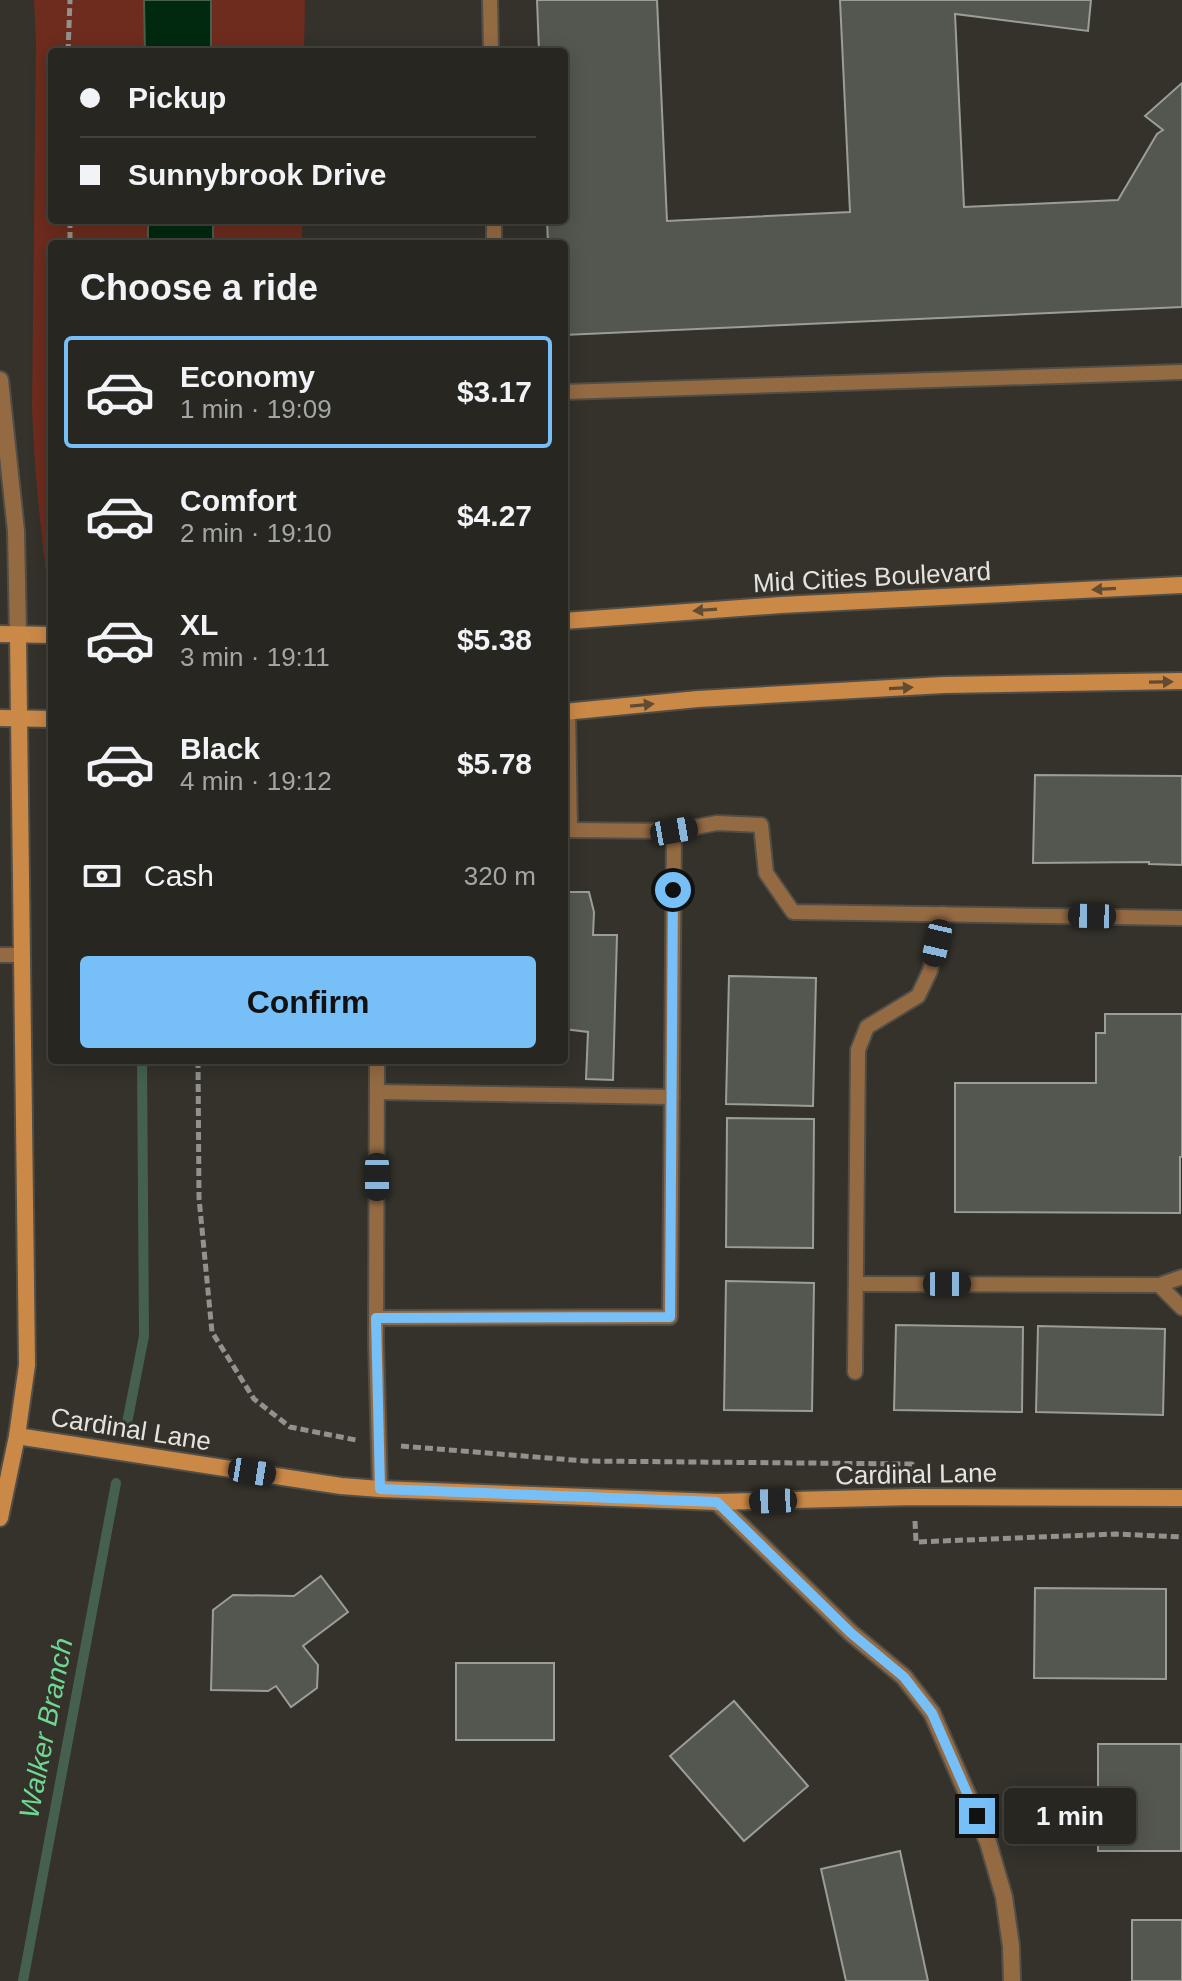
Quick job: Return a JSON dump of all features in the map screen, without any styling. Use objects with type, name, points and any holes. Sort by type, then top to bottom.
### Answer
[{"type":"street","points":[[0,380],[16,531],[18,635]]},
{"type":"street","name":"Mid Cities Boulevard","points":[[568,621],[781,605],[1182,585]]},
{"type":"street","points":[[0,634],[48,635]]},
{"type":"street","name":"Cardinal Lane","points":[[18,635],[27,1365],[17,1436],[341,1486],[380,1489],[717,1502],[915,1497],[1182,1498]]},
{"type":"street","points":[[568,712],[698,699],[944,685],[1182,681]]},
{"type":"street","points":[[0,718],[48,719]]},
{"type":"street","points":[[0,1518],[17,1436]]},
{"type":"street","points":[[717,1502],[851,1633],[904,1677],[932,1713],[992,1855],[1004,1897],[1012,1981]]},
{"type":"lane","points":[[490,0],[491,48]]},
{"type":"lane","points":[[568,392],[1182,372]]},
{"type":"lane","points":[[568,830],[674,831],[717,823],[761,825],[766,873],[793,912],[1182,918]]},
{"type":"lane","points":[[376,1318],[670,1317],[674,831]]},
{"type":"lane","points":[[855,1372],[858,1050],[867,1027],[918,996],[930,971],[943,914]]},
{"type":"lane","points":[[0,955],[22,955]]},
{"type":"lane","points":[[377,1064],[376,1318],[380,1489]]},
{"type":"lane","points":[[377,1092],[672,1097]]},
{"type":"lane","points":[[856,1284],[1159,1285],[1182,1277]]},
{"type":"lane","points":[[1159,1285],[1182,1308]]},
{"type":"path","points":[[68,48],[70,0]]},
{"type":"path","points":[[198,1064],[199,1198],[212,1332],[254,1399],[290,1427]]},
{"type":"shaded area","points":[[34,0],[305,0],[304,48],[48,48],[48,224],[302,224],[302,240],[48,240],[48,587],[32,407]]},
{"type":"shaded area","points":[[144,0],[211,0],[211,48],[145,48]]},
{"type":"shaded area","points":[[148,224],[213,224],[213,240],[148,240]]},
{"type":"building","points":[[537,0],[657,0],[667,221],[850,212],[840,0],[1091,0],[1088,31],[955,14],[964,207],[1118,200],[1157,134],[1163,130],[1145,116],[1182,83],[1182,307],[568,335],[568,240],[548,240],[547,224],[568,224],[568,48],[539,48]]},
{"type":"building","points":[[1035,775],[1182,776],[1182,865],[1149,862],[1033,863]]},
{"type":"building","points":[[568,892],[589,892],[594,912],[593,935],[617,935],[613,1080],[586,1079],[588,1032],[568,1030]]},
{"type":"building","points":[[729,976],[816,978],[813,1106],[726,1104]]},
{"type":"building","points":[[1105,1014],[1182,1014],[1180,1213],[955,1212],[955,1083],[1096,1083],[1096,1033],[1105,1033]]},
{"type":"building","points":[[727,1118],[814,1119],[813,1248],[726,1247]]},
{"type":"building","points":[[726,1281],[814,1283],[812,1411],[724,1410]]},
{"type":"building","points":[[896,1325],[1023,1327],[1022,1412],[894,1410]]},
{"type":"building","points":[[1038,1326],[1165,1329],[1163,1415],[1036,1412]]},
{"type":"building","points":[[321,1576],[348,1612],[303,1646],[318,1665],[317,1688],[291,1707],[276,1686],[268,1691],[211,1690],[213,1610],[233,1595],[294,1596]]},
{"type":"building","points":[[1035,1588],[1166,1589],[1166,1679],[1034,1678]]},
{"type":"building","points":[[456,1663],[554,1663],[554,1740],[456,1740]]},
{"type":"building","points":[[734,1701],[808,1786],[744,1841],[670,1756]]},
{"type":"building","points":[[1098,1744],[1181,1744],[1181,1851],[1098,1851]]},
{"type":"building","points":[[900,1851],[928,1981],[846,1981],[821,1869]]},
{"type":"building","points":[[1132,1920],[1182,1920],[1182,1981],[1132,1981]]},
{"type":"waterway","name":"Walker Branch","points":[[127,1423],[144,1336],[142,1064]]},
{"type":"waterway","name":"Walker Branch","points":[[23,1981],[116,1483]]},
{"type":"route","points":[[673,890],[670,1317],[376,1318],[380,1489],[717,1502],[851,1633],[904,1677],[932,1713],[977,1816]]}]
